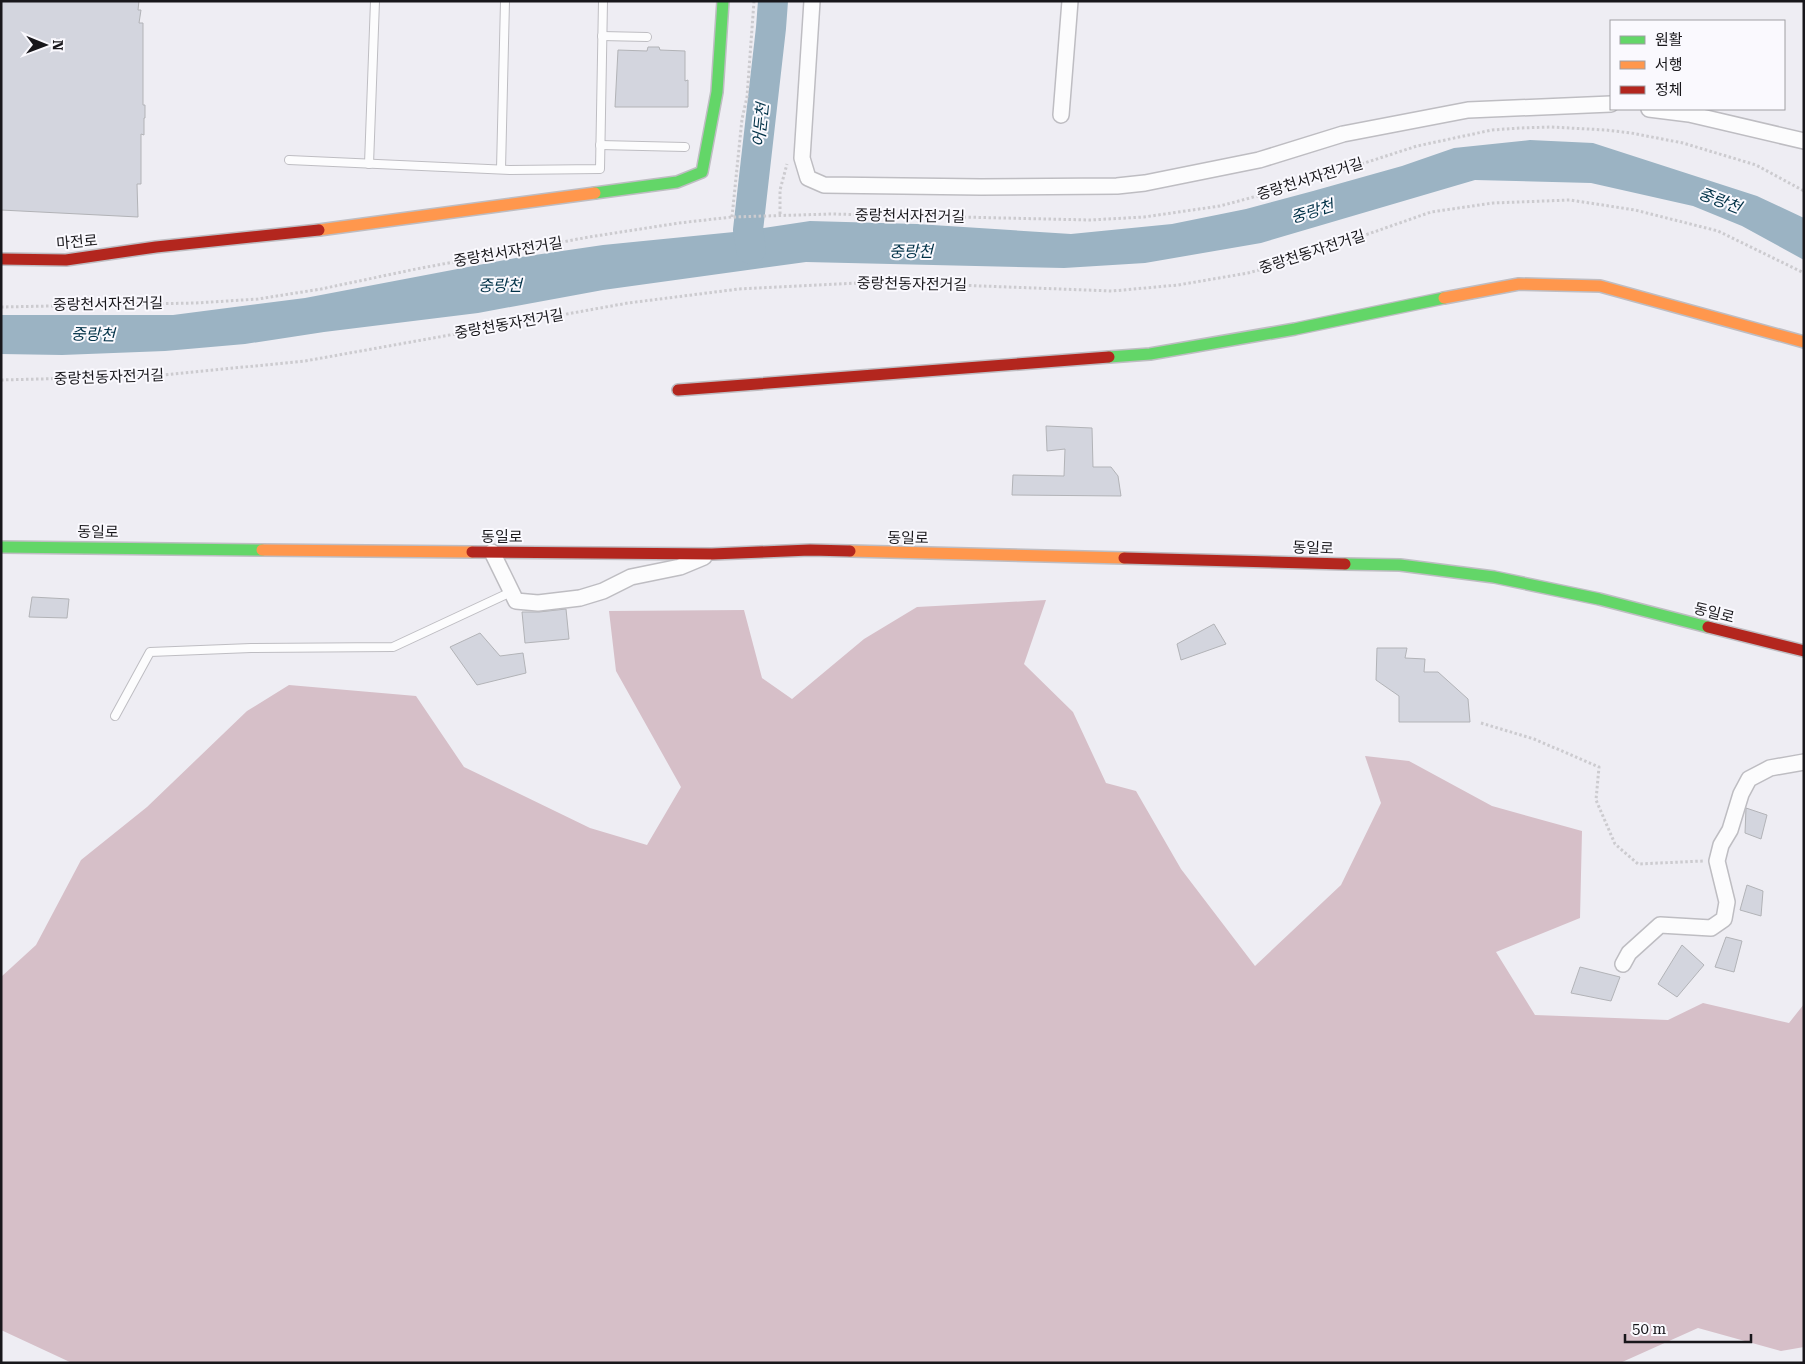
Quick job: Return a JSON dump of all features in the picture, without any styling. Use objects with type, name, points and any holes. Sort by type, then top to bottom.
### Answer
[{"type":"street","name":"마전로","points":[[1,259],[66,260],[156,248],[300,233],[677,182],[702,172],[716,92],[724,1]]},
{"type":"street","points":[[812,1],[802,158],[808,178],[824,185],[1117,186],[1145,183],[1259,160],[1342,134],[1468,110],[1610,104]]},
{"type":"street","points":[[1061,115],[1070,1]]},
{"type":"street","points":[[1657,110],[1689,114],[1804,141]]},
{"type":"street","points":[[678,390],[1150,354],[1295,329],[1519,284],[1600,286],[1804,342]]},
{"type":"street","name":"동일로","points":[[5,548],[79,546],[712,554],[810,550],[1400,565],[1494,577],[1598,599],[1804,651]]},
{"type":"street","points":[[492,552],[516,601],[538,603],[580,598],[603,592],[631,577],[680,567],[712,554]]},
{"type":"street","points":[[1623,964],[1629,953],[1660,925],[1711,928],[1724,919],[1727,902],[1717,861],[1721,845],[1730,830],[1741,794],[1750,779],[1770,768],[1804,762]]},
{"type":"lane","points":[[369,164],[375,1]]},
{"type":"lane","points":[[501,170],[505,1]]},
{"type":"lane","points":[[289,160],[501,170],[600,168],[603,1]]},
{"type":"lane","points":[[602,36],[647,37]]},
{"type":"lane","points":[[600,145],[685,147]]},
{"type":"lane","points":[[115,716],[150,652],[251,648],[393,647],[511,592]]},
{"type":"path","points":[[732,217],[742,119],[747,97],[754,1]]},
{"type":"path","name":"중랑천서자전거길","points":[[1,307],[196,303],[258,299],[321,289],[416,269],[589,237],[679,222],[732,217],[780,214],[831,214],[1090,220],[1162,215],[1220,206],[1287,188],[1417,146],[1483,132],[1520,128],[1551,127],[1606,130],[1683,143],[1756,165],[1804,191]]},
{"type":"path","points":[[780,214],[780,190],[789,157],[802,140]]},
{"type":"path","name":"중랑천동자전거길","points":[[1,380],[153,376],[305,362],[628,303],[739,289],[878,282],[1112,291],[1178,285],[1263,270],[1431,212],[1494,203],[1570,200],[1634,210],[1718,231],[1804,273]]},
{"type":"path","points":[[1481,723],[1534,739],[1599,767],[1596,800],[1615,844],[1638,864],[1717,861]]},
{"type":"shaded area","points":[[1046,600],[1024,664],[1073,712],[1106,783],[1136,791],[1181,869],[1255,966],[1341,885],[1381,803],[1365,756],[1409,761],[1492,806],[1582,831],[1580,918],[1496,952],[1535,1015],[1668,1020],[1703,1003],[1789,1023],[1804,1004],[1804,1347],[1781,1351],[1698,1328],[1620,1363],[72,1363],[1,1330],[1,977],[36,945],[81,860],[147,807],[247,711],[289,685],[416,696],[464,767],[590,828],[647,845],[681,787],[616,671],[609,611],[744,610],[762,678],[792,699],[864,639],[917,607]]},
{"type":"water","name":"중랑천","points":[[1530,140],[1593,143],[1757,196],[1804,218],[1804,260],[1742,226],[1693,206],[1591,183],[1475,180],[1261,243],[1145,263],[1064,268],[806,262],[603,290],[478,313],[245,344],[165,351],[62,355],[1,354],[1,315],[173,315],[305,298],[521,257],[603,245],[744,231],[810,221],[917,224],[1071,234],[1172,224],[1246,209],[1313,191],[1402,166],[1454,148]]},
{"type":"building","points":[[1,1],[139,1],[138,10],[141,10],[139,23],[143,23],[143,105],[145,105],[145,118],[144,135],[141,134],[141,184],[137,184],[138,217],[1,210]]},
{"type":"building","points":[[648,47],[659,47],[660,50],[685,51],[685,81],[688,80],[688,107],[615,107],[618,50],[647,51]]},
{"type":"building","points":[[1046,426],[1092,428],[1093,467],[1111,467],[1118,476],[1121,496],[1012,495],[1013,475],[1064,476],[1065,449],[1047,451]]},
{"type":"building","points":[[32,597],[69,599],[67,618],[29,617]]},
{"type":"building","points":[[566,609],[569,639],[525,643],[522,612]]},
{"type":"building","points":[[1214,624],[1226,644],[1181,660],[1177,644]]},
{"type":"building","points":[[480,633],[500,656],[523,653],[526,673],[477,685],[450,647]]},
{"type":"building","points":[[1377,648],[1407,648],[1405,658],[1425,659],[1424,672],[1438,672],[1468,699],[1470,722],[1399,722],[1399,696],[1376,680]]},
{"type":"building","points":[[1746,808],[1767,815],[1761,839],[1745,833]]},
{"type":"building","points":[[1747,885],[1763,891],[1761,916],[1740,910]]},
{"type":"building","points":[[1726,937],[1742,941],[1734,972],[1715,967]]},
{"type":"building","points":[[1682,945],[1704,965],[1677,997],[1658,984]]},
{"type":"building","points":[[1580,967],[1620,977],[1611,1001],[1571,993]]},
{"type":"waterway","name":"어둔천","points":[[751,249],[748,230],[773,1]]},
{"type":"traffic: fast","points":[[595,193],[677,182],[702,172],[717,92],[723,1]]},
{"type":"traffic: fast","points":[[1109,357],[1150,354],[1295,329],[1444,298]]},
{"type":"traffic: fast","points":[[1,547],[262,550]]},
{"type":"traffic: fast","points":[[1345,564],[1400,565],[1494,577],[1599,599],[1708,627]]},
{"type":"traffic: slow","points":[[319,230],[595,193]]},
{"type":"traffic: slow","points":[[1444,298],[1519,284],[1600,286],[1804,342]]},
{"type":"traffic: slow","points":[[262,550],[472,552]]},
{"type":"traffic: slow","points":[[850,551],[1124,558]]},
{"type":"traffic: jam","points":[[1,259],[66,260],[156,247],[319,230]]},
{"type":"traffic: jam","points":[[678,390],[1109,357]]},
{"type":"traffic: jam","points":[[472,552],[712,554],[810,550],[850,551]]},
{"type":"traffic: jam","points":[[1124,558],[1345,564]]},
{"type":"traffic: jam","points":[[1708,627],[1804,651]]}]
